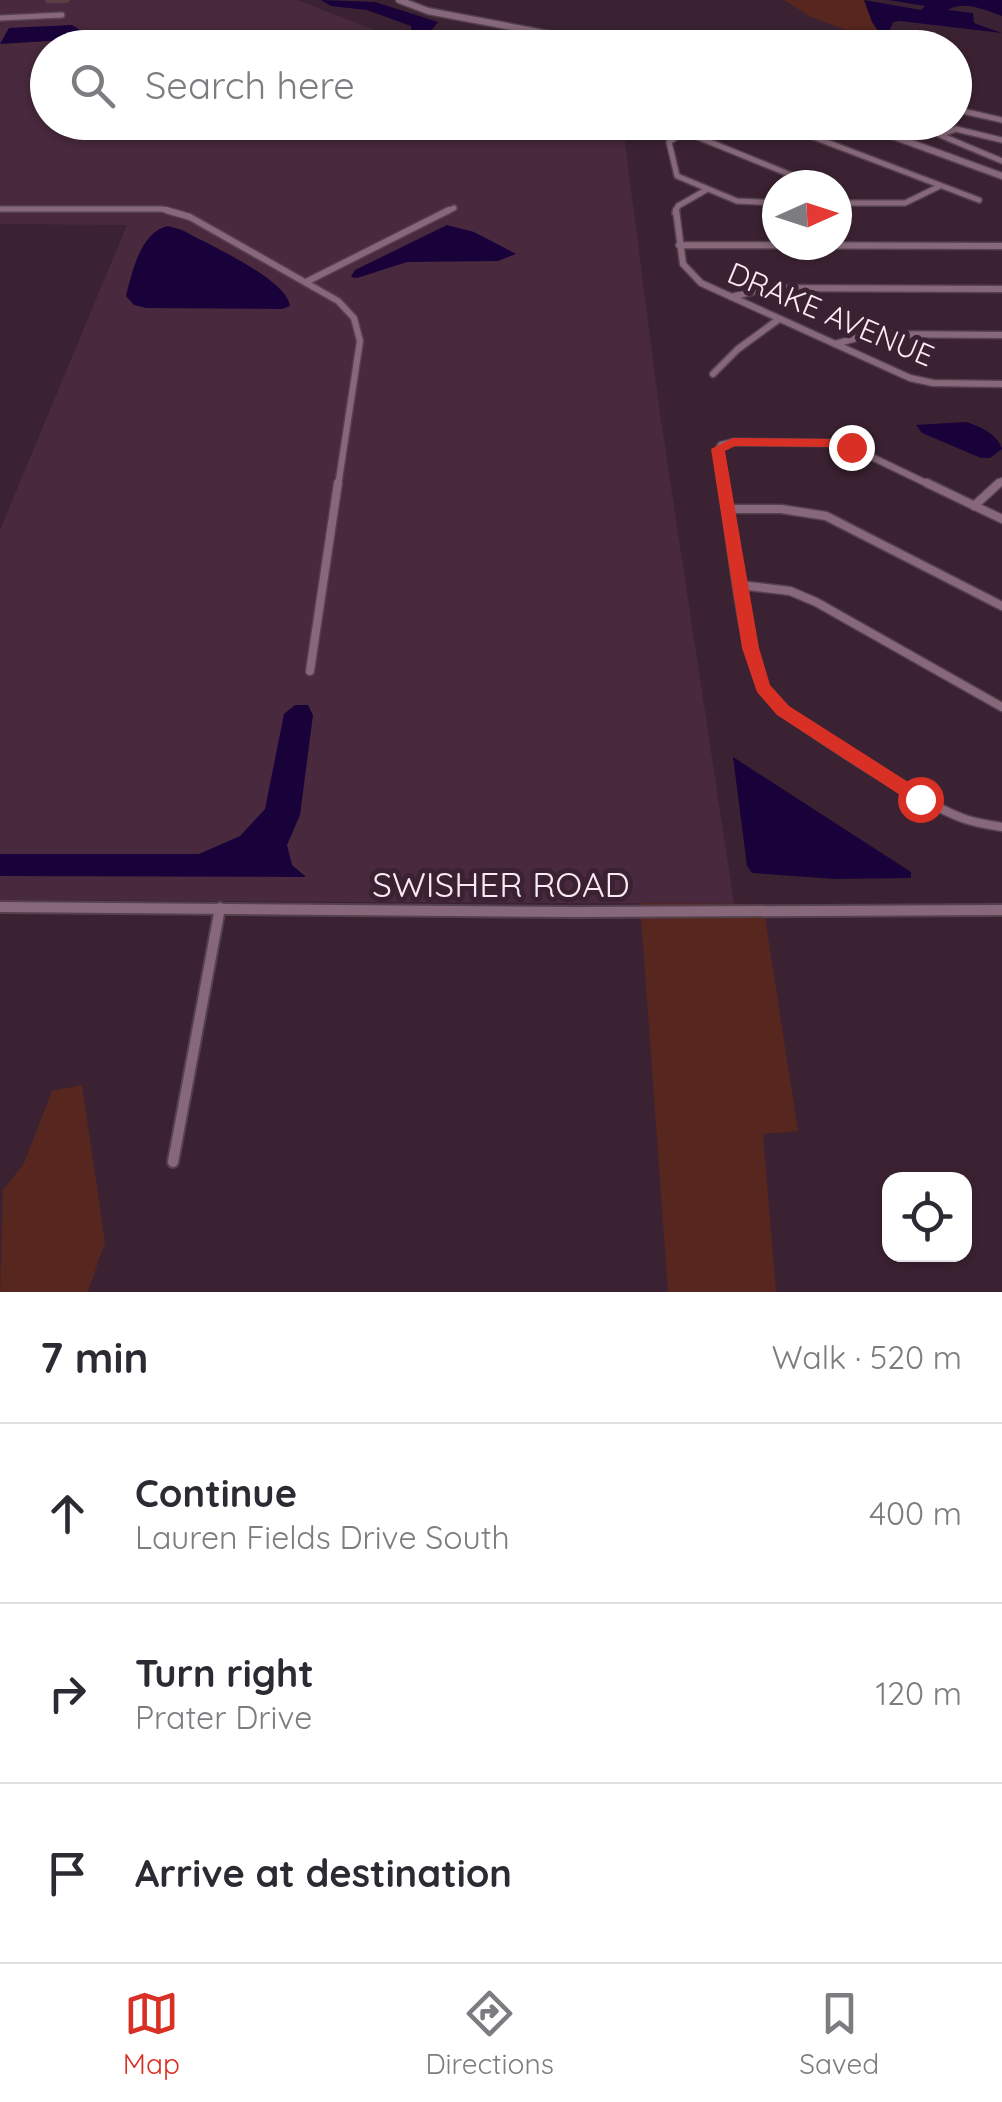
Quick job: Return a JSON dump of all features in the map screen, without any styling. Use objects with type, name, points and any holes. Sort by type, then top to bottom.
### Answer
[{"type":"street","points":[[399,0],[428,11],[528,30]]},
{"type":"street","points":[[0,18],[62,15]]},
{"type":"street","points":[[972,113],[1002,120]]},
{"type":"street","points":[[972,133],[1002,140]]},
{"type":"street","points":[[673,140],[668,144],[674,171],[706,190],[738,202],[762,203]]},
{"type":"street","points":[[705,140],[779,170]]},
{"type":"street","points":[[821,140],[979,200]]},
{"type":"street","points":[[903,140],[1002,176]]},
{"type":"street","points":[[946,140],[1002,161]]},
{"type":"street","points":[[852,203],[905,203],[940,186]]},
{"type":"street","points":[[706,190],[675,210],[679,245],[1002,246]]},
{"type":"street","points":[[0,208],[178,212],[308,281],[350,314],[360,340],[310,671]]},
{"type":"street","points":[[308,281],[454,208]]},
{"type":"street","name":"DRAKE AVENUE","points":[[679,245],[690,274],[731,297],[920,381],[1002,384]]},
{"type":"street","points":[[731,297],[767,288],[1002,290]]},
{"type":"street","points":[[713,374],[738,349],[779,319]]},
{"type":"street","points":[[835,344],[871,334],[1002,335]]},
{"type":"street","points":[[1002,520],[851,447],[830,443],[733,442],[722,445],[717,452],[755,671],[775,702],[920,799],[966,820],[1002,827]]},
{"type":"street","points":[[974,506],[1002,481]]},
{"type":"street","points":[[727,509],[782,509],[826,516],[1002,606]]},
{"type":"street","points":[[740,585],[782,590],[816,602],[1002,707]]},
{"type":"street","name":"SWISHER ROAD","points":[[0,907],[577,912],[1002,910]]},
{"type":"street","points":[[173,1162],[220,908]]},
{"type":"shaded area","points":[[0,0],[297,0],[375,30],[30,30],[30,140],[625,140],[659,407],[734,904],[0,900],[0,530],[127,225],[0,224]]},
{"type":"shaded area","points":[[321,0],[375,2],[438,22],[432,30],[411,30],[411,26],[367,10],[331,6]]},
{"type":"shaded area","points":[[784,0],[867,0],[882,30],[846,30],[811,17]]},
{"type":"shaded area","points":[[864,0],[921,10],[925,6],[888,0],[1002,0],[1002,16],[968,6],[948,10],[973,13],[974,23],[1002,33],[900,21],[893,22],[890,30],[877,30]]},
{"type":"shaded area","points":[[72,25],[80,30],[30,30],[30,42],[0,44],[9,28]]},
{"type":"shaded area","points":[[447,225],[474,232],[516,254],[498,261],[407,262],[351,277],[355,270]]},
{"type":"shaded area","points":[[168,226],[261,274],[286,296],[290,306],[282,309],[134,305],[126,296],[139,254],[151,236]]},
{"type":"shaded area","points":[[966,422],[992,435],[1002,449],[990,458],[981,458],[922,433],[916,425]]},
{"type":"shaded area","points":[[295,705],[308,705],[313,715],[300,815],[287,845],[292,865],[306,877],[0,876],[0,854],[199,854],[240,836],[265,809],[284,714]]},
{"type":"shaded area","points":[[733,757],[911,872],[911,878],[835,879],[752,873],[747,866]]},
{"type":"shaded area","points":[[640,903],[763,904],[798,1131],[763,1134],[776,1292],[668,1292]]},
{"type":"shaded area","points":[[82,1085],[105,1242],[88,1292],[0,1292],[3,1190],[24,1163],[52,1091]]},
{"type":"route","points":[[851,447],[830,443],[733,442],[718,449],[750,648],[763,688],[783,710],[920,799]]}]
